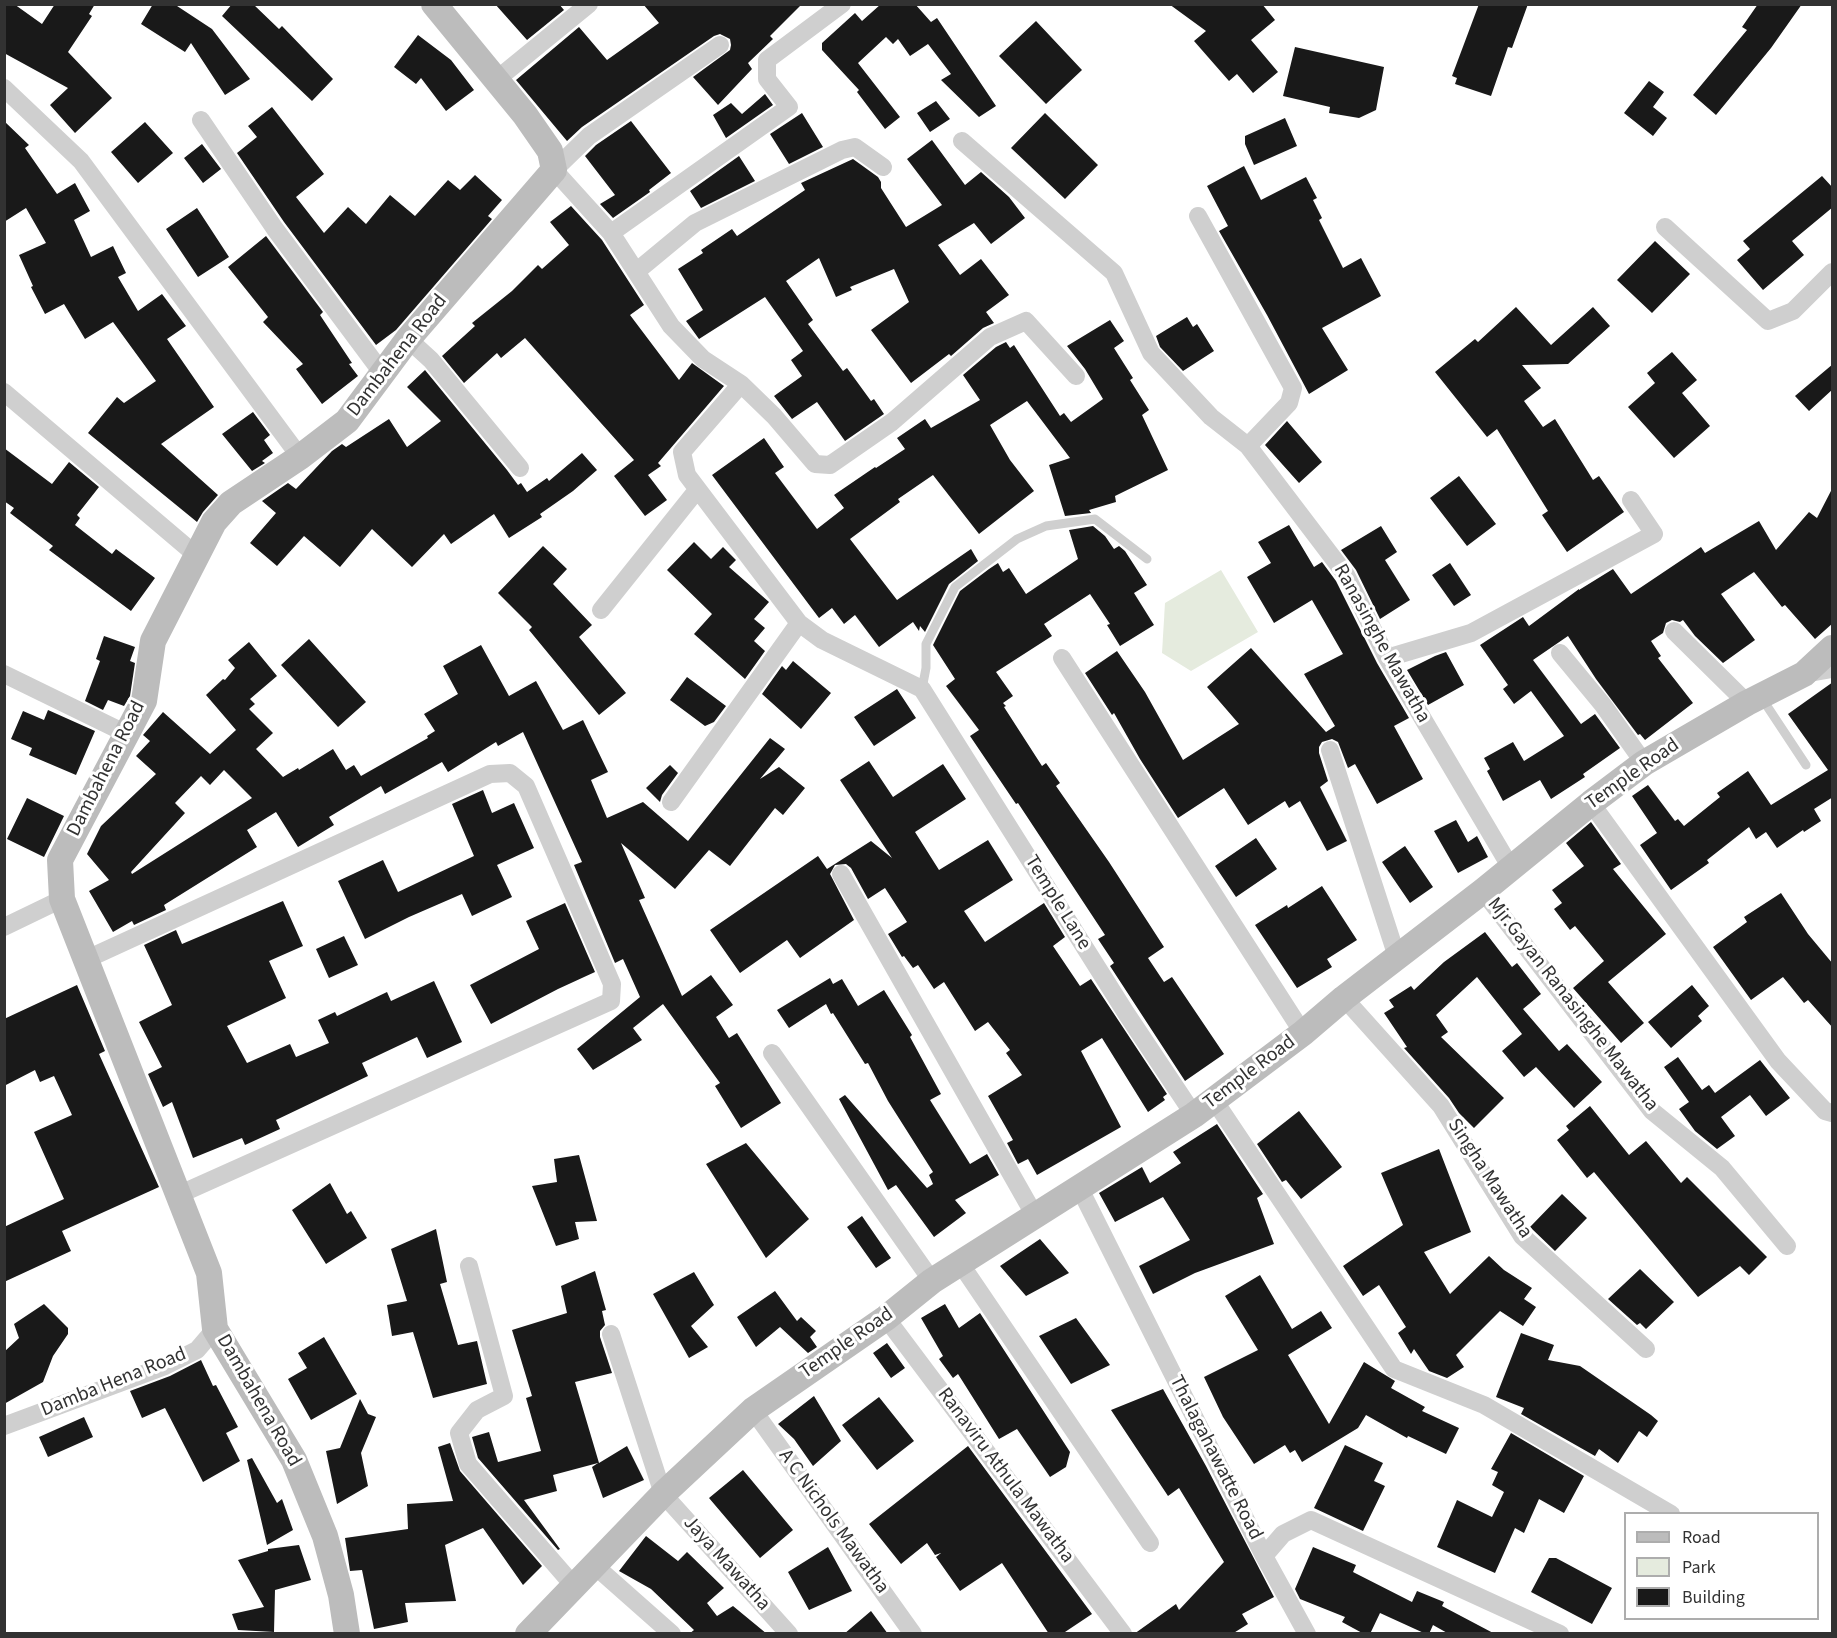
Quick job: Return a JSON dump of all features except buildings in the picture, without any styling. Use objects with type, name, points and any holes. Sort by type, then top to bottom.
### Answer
[{"type":"street","points":[[434,4],[525,115],[550,151],[554,170],[611,233],[671,326],[704,359],[741,384],[774,416],[815,464],[830,465],[892,422],[990,337],[1026,321],[1076,376]]},
{"type":"street","points":[[496,80],[589,4]]},
{"type":"street","points":[[611,233],[789,107],[767,79],[767,60],[842,4]]},
{"type":"street","points":[[554,170],[589,136],[720,45]]},
{"type":"street","points":[[4,88],[81,161],[300,458]]},
{"type":"street","points":[[201,120],[275,229],[382,374]]},
{"type":"street","name":"Ranasinghe Mawatha","points":[[962,141],[1114,273],[1151,353],[1212,417],[1248,446],[1346,575],[1387,658],[1511,868]]},
{"type":"street","points":[[637,271],[695,223],[842,150],[855,147],[883,167]]},
{"type":"street","name":"Dambahena Road","points":[[347,1634],[341,1595],[325,1536],[294,1460],[215,1329],[209,1273],[62,899],[60,860],[144,701],[153,641],[214,522],[231,503],[300,458],[347,421],[408,339],[554,170]]},
{"type":"street","points":[[1197,216],[1293,388],[1289,403],[1248,446]]},
{"type":"street","points":[[1665,227],[1768,321],[1793,311],[1833,272]]},
{"type":"street","points":[[408,339],[431,360],[520,468]]},
{"type":"street","points":[[741,384],[682,452],[687,475],[799,623],[822,640],[922,689]]},
{"type":"street","points":[[4,393],[196,555]]},
{"type":"street","points":[[601,610],[697,490]]},
{"type":"street","points":[[1387,658],[1471,633],[1654,534],[1631,501]]},
{"type":"street","points":[[671,802],[799,623]]},
{"type":"street","points":[[1674,631],[1754,700]]},
{"type":"street","name":"Temple Road","points":[[528,1634],[663,1494],[753,1410],[886,1318],[932,1281],[1194,1115],[1303,1033],[1344,998],[1644,763],[1804,674],[1833,648]]},
{"type":"street","points":[[1560,653],[1603,705],[1644,763]]},
{"type":"street","points":[[1062,658],[1303,1033]]},
{"type":"street","points":[[1804,674],[1833,669]]},
{"type":"street","points":[[4,674],[127,734]]},
{"type":"street","name":"Temple Lane","points":[[922,689],[1126,1013],[1194,1115]]},
{"type":"street","points":[[1330,750],[1397,957]]},
{"type":"street","points":[[87,959],[490,774],[510,773],[526,786],[612,984],[611,1002],[178,1195]]},
{"type":"street","points":[[1591,803],[1778,1061],[1825,1111],[1833,1113]]},
{"type":"street","points":[[841,874],[1035,1216]]},
{"type":"street","name":"Mjr.Gayan Ranasinghe Mawatha","points":[[1483,891],[1652,1111],[1722,1168],[1787,1246]]},
{"type":"street","points":[[4,927],[62,899]]},
{"type":"street","name":"Singha Mawatha","points":[[1344,998],[1441,1106],[1522,1236],[1646,1349]]},
{"type":"street","points":[[772,1053],[932,1281]]},
{"type":"street","points":[[1214,1100],[1394,1369],[1484,1405],[1668,1512]]},
{"type":"street","name":"Thalagahawatte Road","points":[[1080,1189],[1264,1556],[1283,1534],[1311,1520],[1560,1634]]},
{"type":"street","points":[[960,1263],[1150,1543]]},
{"type":"street","points":[[469,1266],[504,1396],[477,1410],[459,1433],[468,1464],[574,1586]]},
{"type":"street","name":"Ranaviru Athula Mawatha","points":[[886,1318],[1123,1634]]},
{"type":"street","name":"Damba Hena Road","points":[[4,1426],[165,1366],[197,1350],[215,1329]]},
{"type":"street","points":[[611,1334],[663,1494]]},
{"type":"street","name":"A C Nichols Mawatha","points":[[753,1410],[913,1634]]},
{"type":"street","name":"Jaya Mawatha","points":[[663,1494],[789,1634]]},
{"type":"street","points":[[1264,1556],[1307,1634]]},
{"type":"street","points":[[594,1565],[672,1634]]},
{"type":"lane","points":[[922,689],[926,668],[926,644],[955,587],[1017,539],[1046,526],[1095,519],[1147,559]]},
{"type":"lane","points":[[1754,700],[1806,765]]},
{"type":"green space","points":[[1221,570],[1258,632],[1191,671],[1162,653],[1165,603]]}]
